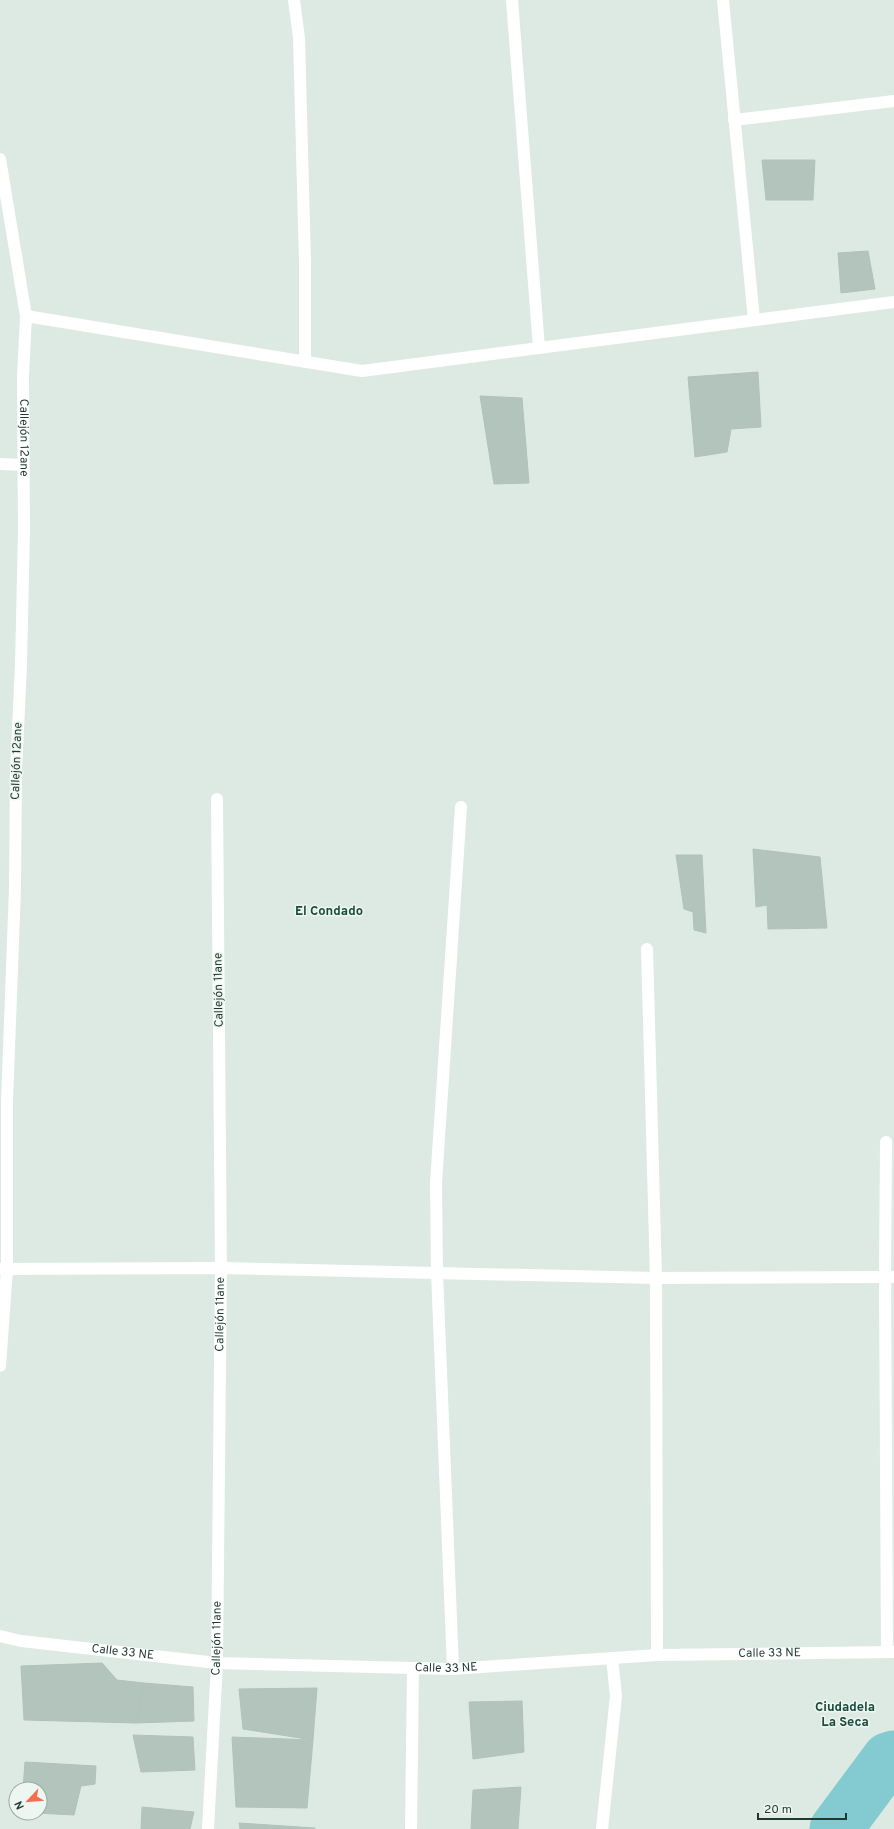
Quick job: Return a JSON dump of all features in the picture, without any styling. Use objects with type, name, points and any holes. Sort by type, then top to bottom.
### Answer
[{"type":"street","points":[[294,0],[299,38],[305,263],[305,362]]},
{"type":"street","points":[[512,0],[539,348]]},
{"type":"street","points":[[723,0],[754,320]]},
{"type":"street","points":[[734,120],[894,100]]},
{"type":"street","name":"Callejón 12ane","points":[[0,159],[26,316],[23,376],[24,532],[21,665],[16,771],[15,888],[7,1102],[4,1269],[0,1366]]},
{"type":"street","points":[[26,316],[362,371],[894,302]]},
{"type":"street","points":[[0,464],[23,465]]},
{"type":"street","name":"Callejón 11ane","points":[[208,1829],[217,1663],[221,1268],[217,799]]},
{"type":"street","points":[[453,1668],[437,1272],[436,1183],[461,807]]},
{"type":"street","points":[[647,949],[656,1278],[657,1655]]},
{"type":"street","points":[[886,1142],[889,1277],[891,1652]]},
{"type":"street","points":[[4,1269],[221,1268],[656,1278],[889,1277]]},
{"type":"street","name":"Calle 33 NE","points":[[0,1636],[21,1641],[217,1663],[413,1668],[453,1668],[657,1655],[891,1652]]},
{"type":"street","points":[[602,1829],[616,1696],[612,1658]]},
{"type":"street","points":[[411,1829],[413,1668]]},
{"type":"building","points":[[762,160],[815,160],[813,200],[766,200]]},
{"type":"building","points":[[868,251],[875,289],[841,293],[838,253]]},
{"type":"building","points":[[758,372],[761,427],[731,429],[727,452],[695,457],[688,377]]},
{"type":"building","points":[[480,396],[522,398],[529,483],[494,484]]},
{"type":"building","points":[[753,849],[820,857],[827,928],[768,929],[767,905],[756,907]]},
{"type":"building","points":[[676,855],[702,855],[706,933],[694,930],[693,912],[684,909]]},
{"type":"building","points":[[102,1663],[117,1680],[144,1683],[136,1723],[24,1720],[21,1666]]},
{"type":"building","points":[[144,1683],[193,1687],[194,1721],[136,1723]]},
{"type":"building","points":[[317,1688],[313,1740],[243,1729],[239,1689]]},
{"type":"building","points":[[522,1701],[524,1752],[473,1759],[469,1702]]},
{"type":"building","points":[[133,1735],[193,1737],[195,1770],[141,1772]]},
{"type":"building","points":[[232,1737],[313,1740],[307,1808],[236,1807]]},
{"type":"building","points":[[25,1762],[96,1766],[95,1784],[81,1786],[74,1815],[48,1814],[48,1781],[24,1781]]},
{"type":"building","points":[[521,1787],[518,1829],[471,1829],[473,1790]]},
{"type":"building","points":[[142,1807],[194,1812],[190,1829],[141,1829]]},
{"type":"building","points":[[239,1823],[315,1828],[315,1829],[240,1829]]},
{"type":"waterway","points":[[836,1829],[888,1759],[894,1757]]},
{"type":"district","name":"El Condado","points":[[329,912]]},
{"type":"district","name":"Ciudadela La Seca","points":[[845,1716]]}]
